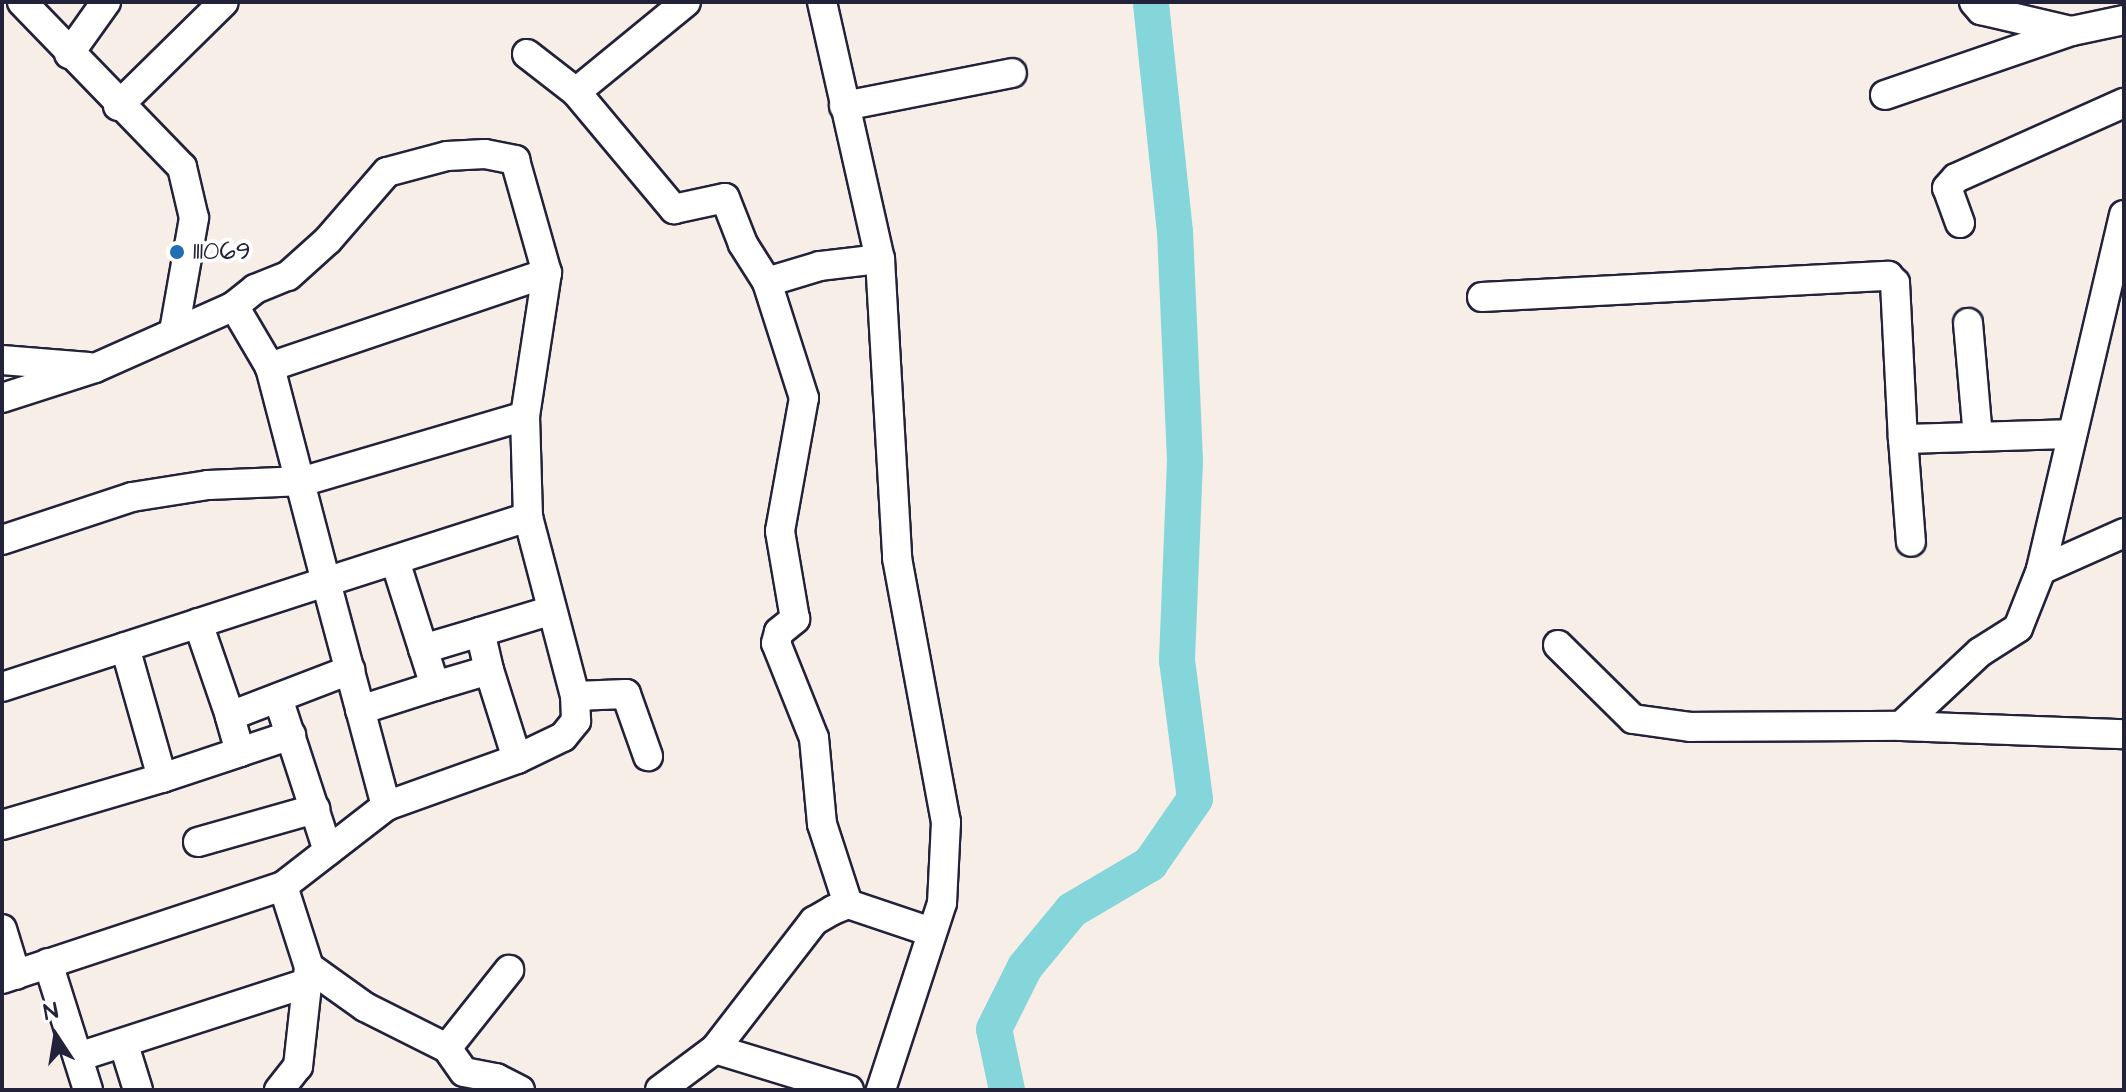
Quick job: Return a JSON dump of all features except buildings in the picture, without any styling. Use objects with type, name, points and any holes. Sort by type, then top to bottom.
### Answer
[{"type":"street","points":[[22,2],[118,106],[162,141],[182,167],[191,192],[194,218],[174,331]]},
{"type":"street","points":[[69,54],[106,2]]},
{"type":"street","points":[[118,106],[224,2]]},
{"type":"street","points":[[576,92],[686,2]]},
{"type":"street","points":[[822,2],[880,259],[897,558],[946,822],[942,903],[881,1090]]},
{"type":"street","points":[[1974,2],[1981,10],[2072,31]]},
{"type":"street","points":[[1885,95],[2072,31],[2124,20]]},
{"type":"street","points":[[527,54],[576,92],[674,209],[725,198],[743,244],[767,282],[804,398],[780,531],[795,619],[779,632],[776,643],[814,738],[822,824],[848,904]]},
{"type":"street","points":[[844,106],[1012,73]]},
{"type":"street","points":[[1960,223],[1947,188],[1956,178],[2124,103]]},
{"type":"street","points":[[2,398],[95,368],[234,306],[308,260],[387,172],[447,156],[485,154],[515,160],[547,273],[525,416],[528,517],[549,611],[575,696],[576,721],[563,737],[517,759],[386,806],[283,886],[9,977],[2,929]]},
{"type":"street","points":[[1901,726],[1980,652],[2018,628],[2041,570],[2070,434],[2124,215]]},
{"type":"street","points":[[767,282],[820,266],[880,259]]},
{"type":"street","points":[[270,367],[547,273]]},
{"type":"street","points":[[1482,297],[1888,276],[1895,283],[1911,542]]},
{"type":"street","points":[[234,306],[270,367],[304,481],[326,582],[386,806]]},
{"type":"street","points":[[1968,323],[1978,437]]},
{"type":"street","points":[[2,360],[95,368]]},
{"type":"street","points":[[2,540],[132,497],[208,485],[304,481],[525,416]]},
{"type":"street","points":[[1903,439],[2070,434]]},
{"type":"street","points":[[2,687],[528,517]]},
{"type":"street","points":[[2041,570],[2124,533]]},
{"type":"street","points":[[395,561],[435,686]]},
{"type":"street","points":[[423,649],[549,611]]},
{"type":"street","points":[[198,623],[240,752]]},
{"type":"street","points":[[480,632],[517,759]]},
{"type":"street","points":[[1558,645],[1633,719],[1691,727],[1901,726],[2124,734]]},
{"type":"street","points":[[125,647],[162,778]]},
{"type":"street","points":[[230,716],[350,670]]},
{"type":"street","points":[[360,710],[489,670]]},
{"type":"street","points":[[575,696],[626,694],[648,756]]},
{"type":"street","points":[[278,698],[328,851]]},
{"type":"street","points":[[2,825],[162,778],[291,735]]},
{"type":"street","points":[[198,842],[315,809]]},
{"type":"street","points":[[279,1090],[298,1066],[308,975],[283,886]]},
{"type":"street","points":[[660,1090],[715,1049],[814,921],[848,904],[931,932]]},
{"type":"street","points":[[48,963],[88,1090]]},
{"type":"street","points":[[447,1048],[509,970]]},
{"type":"street","points":[[78,1057],[124,1045],[308,975]]},
{"type":"street","points":[[308,975],[447,1048],[465,1081],[496,1078],[520,1090]]},
{"type":"street","points":[[105,1090],[136,1085],[124,1045]]},
{"type":"street","points":[[715,1049],[849,1090]]},
{"type":"waterway","points":[[1007,1090],[994,1029],[1025,967],[1072,910],[1150,864],[1195,799],[1177,660],[1185,460],[1175,232],[1151,2]]},
{"type":"place","name":"111069","points":[[177,252]]}]
